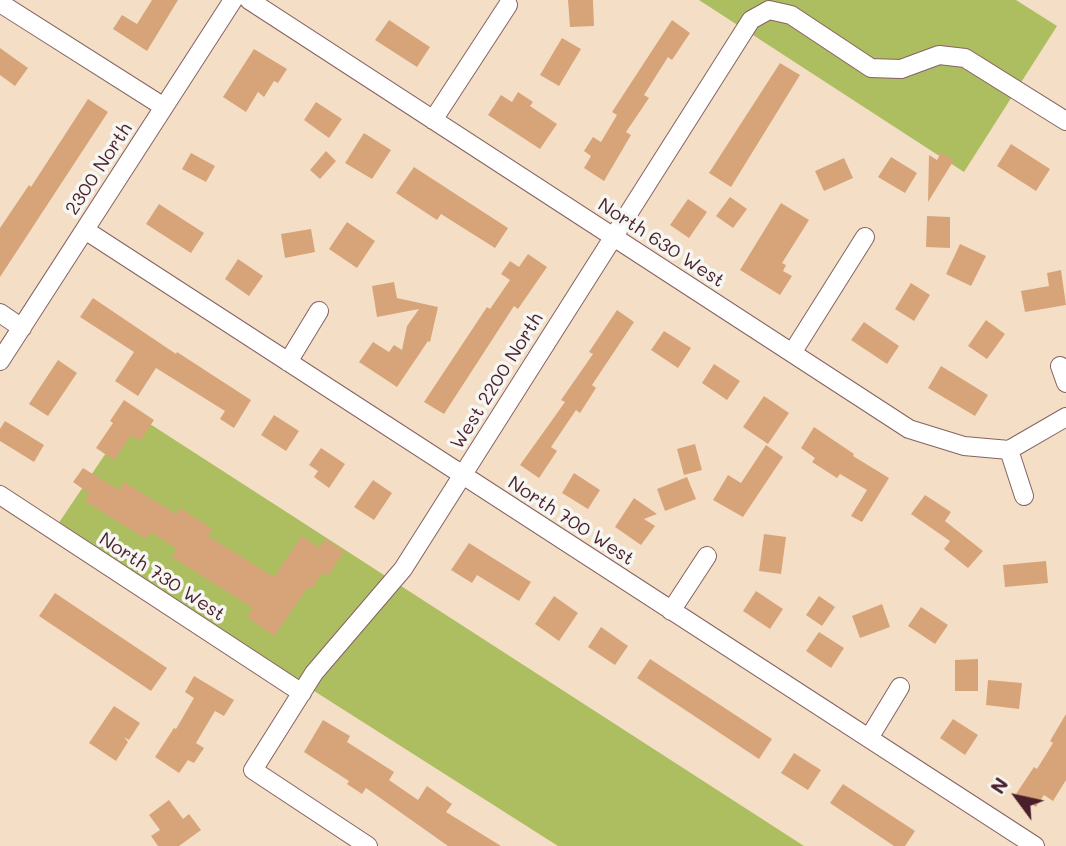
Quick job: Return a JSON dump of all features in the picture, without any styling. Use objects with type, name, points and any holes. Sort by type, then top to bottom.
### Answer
[{"type":"street","name":"2300 North","points":[[0,361],[233,0]]},
{"type":"street","name":"North 630 West","points":[[249,0],[909,429],[964,446],[1009,450]]},
{"type":"street","points":[[0,3],[164,107]]},
{"type":"street","points":[[433,120],[508,5]]},
{"type":"street","name":"West 2200 North","points":[[368,846],[253,770],[314,673],[403,569],[751,20],[769,10],[791,15],[871,68],[901,69],[939,55],[965,58],[1066,121]]},
{"type":"street","name":"North 700 West","points":[[85,230],[1035,846]]},
{"type":"street","points":[[792,353],[865,237]]},
{"type":"street","points":[[288,362],[319,311]]},
{"type":"street","points":[[0,313],[22,328]]},
{"type":"street","points":[[1024,496],[1009,450],[1066,417]]},
{"type":"street","name":"North 730 West","points":[[0,495],[302,693]]},
{"type":"street","points":[[671,611],[707,556]]},
{"type":"street","points":[[869,738],[900,687]]},
{"type":"green space","points":[[699,0],[1016,0],[1057,26],[964,172]]},
{"type":"green space","points":[[133,413],[804,846],[558,846],[56,527]]},
{"type":"building","points":[[152,0],[178,0],[147,51],[113,29],[122,15],[137,24]]},
{"type":"building","points":[[568,0],[593,0],[594,26],[570,27]]},
{"type":"building","points":[[389,20],[430,47],[417,67],[375,40]]},
{"type":"building","points":[[672,20],[690,33],[672,60],[668,57],[644,95],[649,98],[626,132],[631,135],[604,181],[584,168],[591,156],[584,151],[593,137],[601,142],[617,115],[612,112]]},
{"type":"building","points":[[562,38],[581,49],[559,86],[540,75]]},
{"type":"building","points":[[0,48],[28,68],[15,86],[0,75]]},
{"type":"building","points":[[254,49],[287,69],[278,83],[274,81],[264,97],[258,92],[246,112],[223,97]]},
{"type":"building","points":[[780,63],[800,75],[731,187],[709,173]]},
{"type":"building","points":[[518,92],[533,102],[530,106],[557,124],[540,149],[488,115],[501,95],[512,102]]},
{"type":"building","points":[[88,99],[108,112],[0,277],[0,228],[29,185],[31,187]]},
{"type":"building","points":[[316,102],[342,119],[329,138],[304,120]]},
{"type":"building","points":[[364,133],[391,150],[372,179],[345,163]]},
{"type":"building","points":[[1011,144],[1050,169],[1036,191],[997,166]]},
{"type":"building","points":[[326,151],[336,161],[320,179],[310,170]]},
{"type":"building","points":[[191,153],[215,166],[206,182],[182,169]]},
{"type":"building","points":[[941,153],[954,160],[928,202],[929,155],[937,160]]},
{"type":"building","points":[[891,157],[917,173],[905,193],[878,177]]},
{"type":"building","points":[[844,158],[853,178],[824,191],[815,171]]},
{"type":"building","points":[[414,167],[508,228],[495,248],[441,214],[437,220],[396,193]]},
{"type":"building","points":[[730,197],[747,209],[733,228],[716,216]]},
{"type":"building","points":[[688,199],[707,212],[689,238],[670,225]]},
{"type":"building","points":[[781,203],[809,220],[782,263],[786,265],[783,271],[792,276],[780,295],[740,270]]},
{"type":"building","points":[[159,204],[204,233],[191,253],[146,224]]},
{"type":"building","points":[[927,216],[950,217],[950,248],[926,247]]},
{"type":"building","points":[[347,222],[375,241],[357,268],[329,249]]},
{"type":"building","points":[[311,229],[315,252],[285,258],[281,234]]},
{"type":"building","points":[[960,244],[986,256],[971,286],[946,274]]},
{"type":"building","points":[[528,254],[547,267],[518,309],[514,306],[444,414],[424,402],[487,307],[490,309],[510,280],[501,274],[510,261],[519,267]]},
{"type":"building","points":[[238,259],[263,276],[249,296],[225,279]]},
{"type":"building","points":[[1061,270],[1066,305],[1025,312],[1021,291],[1049,286],[1047,273]]},
{"type":"building","points":[[394,282],[397,298],[438,307],[430,342],[428,341],[397,387],[359,362],[373,342],[389,352],[394,345],[402,350],[407,326],[419,309],[377,317],[372,286]]},
{"type":"building","points":[[911,283],[930,295],[914,321],[895,309]]},
{"type":"building","points":[[93,298],[251,400],[234,428],[220,419],[225,411],[156,368],[138,396],[115,381],[134,352],[80,317]]},
{"type":"building","points":[[617,310],[634,322],[592,385],[596,388],[580,413],[576,410],[551,447],[557,451],[539,478],[520,465],[565,402],[561,400],[593,354],[589,352]]},
{"type":"building","points":[[986,320],[1005,334],[987,359],[968,346]]},
{"type":"building","points":[[864,322],[899,346],[887,364],[851,340]]},
{"type":"building","points":[[664,331],[691,348],[678,368],[651,350]]},
{"type":"building","points":[[58,360],[77,373],[48,416],[29,404]]},
{"type":"building","points":[[714,364],[740,381],[727,400],[702,383]]},
{"type":"building","points":[[941,366],[988,395],[975,416],[928,388]]},
{"type":"building","points":[[764,396],[789,413],[768,444],[743,427]]},
{"type":"building","points":[[124,400],[154,420],[140,441],[131,435],[114,460],[96,448]]},
{"type":"building","points":[[274,415],[299,431],[286,451],[261,435]]},
{"type":"building","points":[[5,421],[44,445],[34,462],[0,441],[0,429]]},
{"type":"building","points":[[814,427],[889,478],[862,522],[851,516],[867,490],[840,474],[837,478],[812,462],[815,458],[801,448]]},
{"type":"building","points":[[695,444],[702,470],[684,475],[677,449]]},
{"type":"building","points":[[766,445],[783,457],[743,517],[713,500],[728,475],[741,483]]},
{"type":"building","points":[[321,448],[345,464],[329,488],[314,477],[318,471],[309,465]]},
{"type":"building","points":[[83,468],[119,490],[124,482],[176,514],[180,508],[212,529],[208,536],[274,577],[302,536],[319,548],[325,539],[344,551],[328,576],[323,572],[312,589],[308,587],[274,636],[247,617],[253,608],[172,557],[177,549],[151,532],[146,539],[85,501],[90,494],[73,482]]},
{"type":"building","points":[[574,473],[600,490],[588,509],[562,493]]},
{"type":"building","points":[[687,477],[696,499],[665,511],[657,489]]},
{"type":"building","points":[[373,480],[392,493],[374,520],[354,507]]},
{"type":"building","points":[[925,495],[951,512],[945,521],[983,551],[968,568],[944,549],[950,541],[911,514]]},
{"type":"building","points":[[634,498],[657,514],[644,519],[655,526],[641,545],[615,527]]},
{"type":"building","points":[[764,534],[786,537],[781,574],[759,571]]},
{"type":"building","points":[[469,543],[531,582],[519,601],[477,575],[472,583],[451,570]]},
{"type":"building","points":[[1046,561],[1048,583],[1005,587],[1003,565]]},
{"type":"building","points":[[756,591],[783,609],[770,629],[743,611]]},
{"type":"building","points":[[55,593],[167,668],[151,691],[39,616]]},
{"type":"building","points":[[554,596],[578,613],[559,641],[535,624]]},
{"type":"building","points":[[819,596],[835,607],[822,626],[806,615]]},
{"type":"building","points":[[882,604],[890,627],[860,638],[852,616]]},
{"type":"building","points":[[921,607],[948,625],[935,644],[908,626]]},
{"type":"building","points":[[601,627],[628,646],[615,665],[588,647]]},
{"type":"building","points":[[819,632],[844,648],[831,668],[806,651]]},
{"type":"building","points":[[650,659],[772,739],[759,759],[637,678]]},
{"type":"building","points":[[978,659],[978,691],[955,691],[955,660]]},
{"type":"building","points":[[194,676],[234,700],[224,716],[215,711],[196,743],[204,748],[194,763],[188,760],[179,773],[155,757],[194,698],[185,692]]},
{"type":"building","points":[[988,680],[1022,683],[1019,709],[986,705]]},
{"type":"building","points":[[114,706],[140,723],[129,740],[124,737],[128,742],[116,761],[89,743]]},
{"type":"building","points":[[1066,714],[1066,780],[1053,801],[1044,795],[1036,807],[1016,794],[1034,767],[1037,769]]},
{"type":"building","points":[[953,719],[978,735],[965,755],[940,738]]},
{"type":"building","points":[[323,720],[350,736],[347,742],[394,772],[389,780],[418,800],[427,786],[452,804],[446,812],[501,846],[448,846],[366,788],[362,794],[347,784],[349,781],[304,752]]},
{"type":"building","points":[[794,753],[821,770],[808,790],[781,773]]},
{"type":"building","points":[[843,784],[915,831],[905,846],[894,846],[830,803]]},
{"type":"building","points":[[169,800],[183,819],[189,814],[201,830],[179,846],[158,846],[151,836],[160,830],[149,815]]}]
